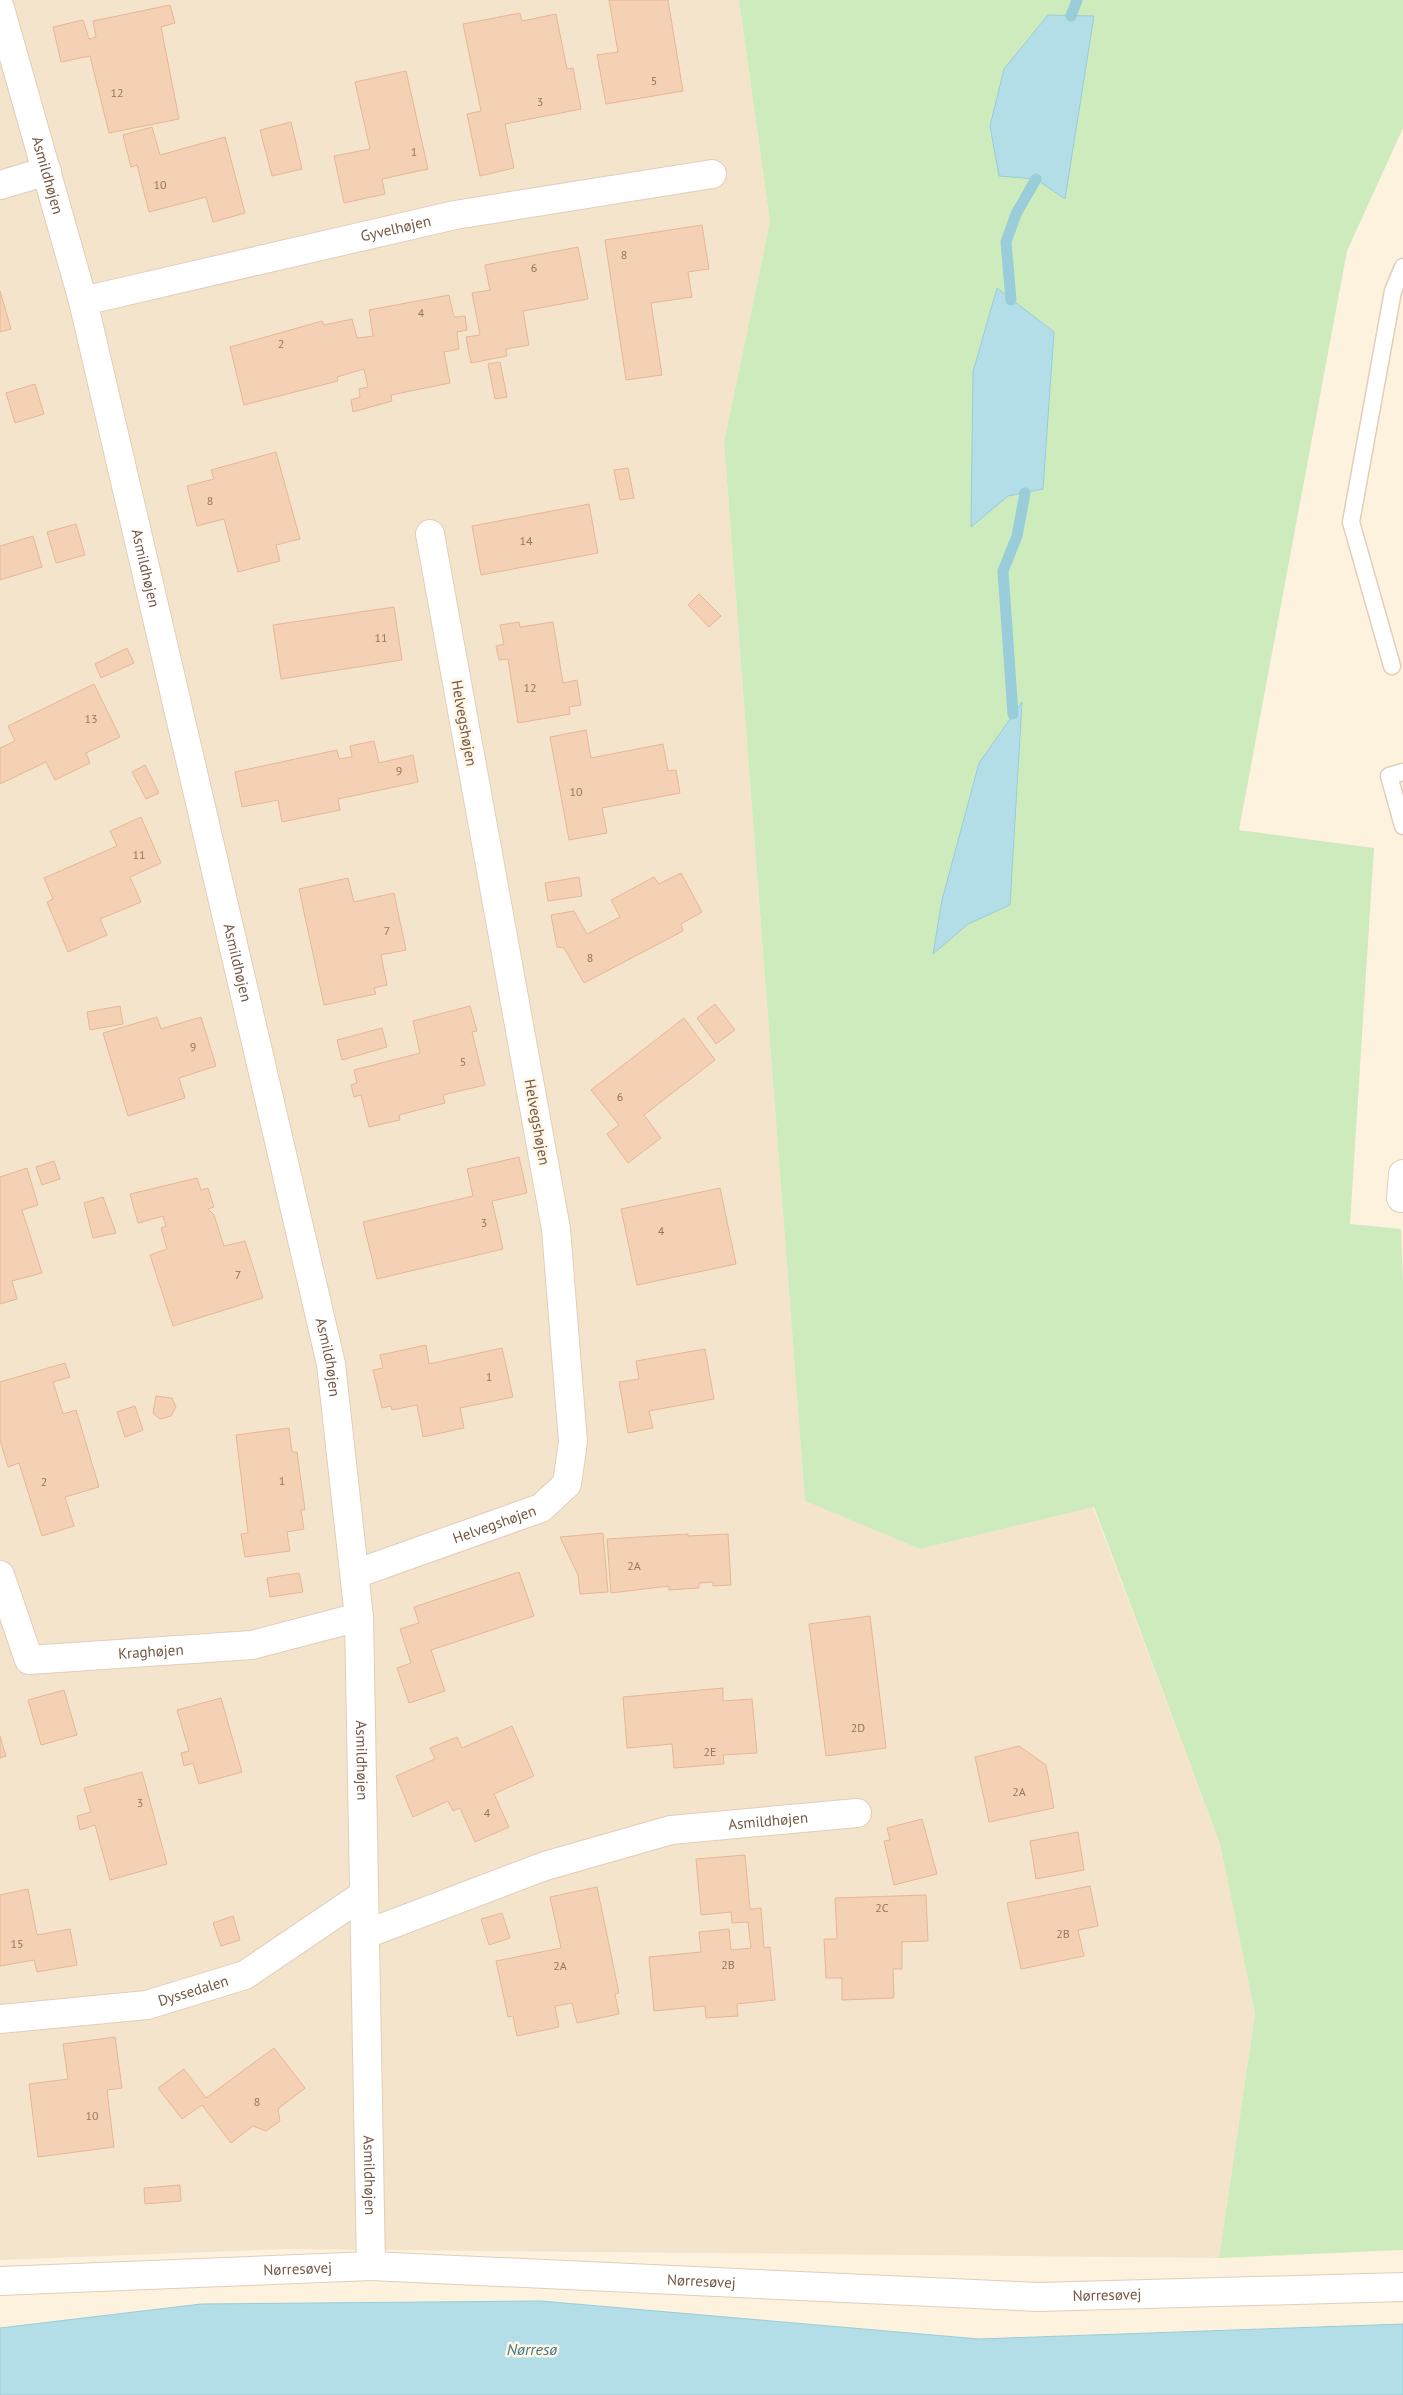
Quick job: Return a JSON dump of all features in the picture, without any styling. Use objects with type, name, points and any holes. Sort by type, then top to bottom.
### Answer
[{"type":"street","name":"Asmildhøjen","points":[[0,8],[83,301],[331,1364],[359,1617],[371,2266]]},
{"type":"street","points":[[0,185],[47,171]]},
{"type":"street","name":"Gyvelhøjen","points":[[83,301],[455,215],[712,174]]},
{"type":"street","name":"Helvegshøjen","points":[[355,1574],[541,1508],[567,1484],[573,1442],[556,1229],[430,534]]},
{"type":"street","name":"Kraghøjen","points":[[0,1575],[29,1660],[252,1645],[359,1617]]},
{"type":"street","name":"Asmildhøjen","points":[[366,1934],[545,1866],[671,1830],[858,1813]]},
{"type":"street","name":"Dyssedalen","points":[[0,2019],[147,2005],[245,1975],[363,1894]]},
{"type":"street","name":"Nørresøvej","points":[[0,2281],[371,2266],[1040,2297],[1403,2287]]},
{"type":"lane","points":[[1392,666],[1351,522],[1393,291],[1403,267]]},
{"type":"lane","points":[[1403,772],[1389,776],[1403,826]]},
{"type":"shaded area","points":[[0,0],[739,0],[770,222],[724,442],[805,1501],[920,1549],[1093,1507],[1220,1844],[1255,2014],[1219,2258],[286,2249],[0,2260]]},
{"type":"green space","points":[[739,0],[1403,0],[1403,128],[1347,251],[1239,830],[1374,848],[1350,1224],[1401,1229],[1403,1282],[1403,2250],[1219,2258],[1255,2014],[1220,1844],[1094,1507],[920,1549],[805,1501],[724,442],[770,222]]},
{"type":"water","points":[[1048,15],[1094,16],[1065,199],[1036,179],[999,176],[990,126],[1004,69]]},
{"type":"water","points":[[997,288],[1054,332],[1043,489],[1008,496],[971,527],[973,372]]},
{"type":"water","points":[[1022,702],[1010,905],[968,924],[933,954],[942,900],[979,763]]},
{"type":"water","name":"Nørresø","points":[[541,2301],[979,2339],[1403,2324],[1403,2395],[0,2395],[0,2328],[201,2304]]},
{"type":"building","points":[[609,0],[668,0],[683,91],[606,104],[597,55],[618,52]]},
{"type":"building","points":[[170,5],[175,23],[161,27],[179,119],[109,133],[90,56],[61,62],[53,27],[83,20],[89,39],[96,37],[93,21]]},
{"type":"building","points":[[520,13],[522,21],[556,14],[567,69],[573,68],[581,109],[505,124],[514,168],[480,176],[467,114],[481,111],[463,24]]},
{"type":"building","points":[[406,71],[428,169],[382,179],[385,194],[344,203],[334,156],[370,149],[355,82]]},
{"type":"building","points":[[291,122],[302,169],[272,176],[260,130]]},
{"type":"building","points":[[152,127],[160,155],[225,137],[245,213],[213,222],[206,197],[149,212],[137,165],[131,167],[123,135]]},
{"type":"building","points":[[702,225],[709,269],[688,272],[692,297],[651,303],[662,375],[626,380],[605,240]]},
{"type":"building","points":[[578,247],[588,299],[523,311],[529,345],[506,349],[507,356],[471,363],[466,337],[480,335],[472,293],[490,290],[485,265]]},
{"type":"building","points":[[0,291],[11,329],[0,332]]},
{"type":"building","points":[[449,295],[454,317],[465,316],[467,330],[457,332],[459,349],[444,352],[450,383],[391,395],[392,401],[353,412],[351,400],[360,397],[359,389],[368,387],[364,369],[337,377],[338,381],[244,405],[230,347],[322,321],[324,325],[352,319],[357,338],[373,336],[369,310]]},
{"type":"building","points":[[500,362],[507,397],[495,399],[488,364]]},
{"type":"building","points":[[35,384],[44,414],[15,423],[6,393]]},
{"type":"building","points":[[276,452],[300,539],[276,545],[280,561],[238,572],[224,519],[197,526],[187,486],[214,479],[211,470]]},
{"type":"building","points":[[628,468],[634,498],[620,500],[614,470]]},
{"type":"building","points":[[589,504],[598,553],[481,575],[472,526]]},
{"type":"building","points":[[76,524],[85,555],[56,563],[47,532]]},
{"type":"building","points":[[33,536],[42,567],[0,580],[0,546]]},
{"type":"building","points":[[699,594],[721,616],[709,627],[688,605]]},
{"type":"building","points":[[394,607],[402,660],[281,679],[273,625]]},
{"type":"building","points":[[519,622],[520,627],[553,622],[563,683],[577,680],[581,705],[569,707],[570,714],[518,723],[508,659],[499,660],[496,646],[504,644],[500,625]]},
{"type":"building","points":[[127,648],[134,663],[101,678],[95,664]]},
{"type":"building","points":[[94,684],[120,737],[86,753],[90,763],[55,780],[46,762],[0,784],[0,748],[15,741],[8,726]]},
{"type":"building","points":[[586,730],[591,758],[663,744],[668,771],[676,770],[680,793],[602,808],[607,833],[569,840],[550,737]]},
{"type":"building","points":[[374,741],[379,763],[413,755],[418,782],[338,799],[340,810],[282,822],[278,800],[242,807],[235,772],[337,750],[339,759],[352,757],[350,746]]},
{"type":"building","points":[[145,765],[159,793],[146,799],[132,772]]},
{"type":"building","points":[[141,817],[161,863],[130,877],[141,902],[100,919],[107,935],[68,952],[47,902],[53,899],[44,878],[117,846],[110,831]]},
{"type":"building","points":[[681,873],[702,912],[681,924],[683,931],[584,983],[564,948],[557,947],[551,915],[574,911],[587,934],[620,917],[611,900],[654,877],[659,884]]},
{"type":"building","points":[[579,877],[582,896],[548,901],[545,883]]},
{"type":"building","points":[[348,878],[354,902],[394,893],[406,950],[381,955],[387,985],[374,988],[376,994],[324,1005],[299,889]]},
{"type":"building","points":[[715,1004],[735,1030],[716,1044],[697,1018]]},
{"type":"building","points":[[120,1006],[123,1024],[90,1030],[87,1012]]},
{"type":"building","points":[[470,1006],[477,1031],[472,1032],[485,1085],[443,1095],[445,1103],[399,1115],[400,1120],[369,1127],[361,1095],[354,1097],[351,1085],[357,1083],[354,1070],[420,1053],[413,1021]]},
{"type":"building","points":[[157,1017],[161,1029],[201,1017],[216,1066],[179,1078],[185,1098],[128,1116],[103,1033]]},
{"type":"building","points":[[684,1018],[715,1060],[644,1115],[661,1138],[628,1163],[607,1134],[619,1125],[591,1090]]},
{"type":"building","points":[[382,1028],[387,1047],[342,1060],[337,1040]]},
{"type":"building","points":[[519,1157],[527,1193],[492,1201],[503,1249],[377,1279],[363,1222],[473,1196],[467,1169]]},
{"type":"building","points":[[54,1161],[60,1179],[42,1185],[36,1167]]},
{"type":"building","points":[[27,1168],[38,1205],[22,1210],[42,1273],[12,1281],[17,1299],[0,1304],[0,1177]]},
{"type":"building","points":[[197,1178],[201,1190],[208,1188],[214,1207],[208,1209],[214,1215],[224,1246],[245,1241],[263,1298],[173,1326],[150,1255],[167,1249],[161,1228],[166,1226],[163,1216],[138,1223],[130,1194]]},
{"type":"building","points":[[720,1188],[736,1264],[637,1285],[621,1209]]},
{"type":"building","points":[[103,1197],[116,1233],[93,1238],[84,1203]]},
{"type":"building","points":[[426,1345],[429,1364],[502,1348],[513,1397],[460,1408],[464,1428],[423,1437],[417,1405],[392,1410],[391,1406],[382,1408],[373,1370],[383,1368],[380,1355]]},
{"type":"building","points":[[705,1349],[714,1399],[649,1411],[653,1428],[628,1433],[619,1382],[639,1379],[636,1361]]},
{"type":"building","points":[[65,1363],[70,1377],[53,1382],[63,1414],[76,1410],[99,1487],[65,1497],[74,1526],[42,1536],[19,1463],[8,1467],[0,1440],[0,1382]]},
{"type":"building","points":[[156,1396],[172,1398],[176,1407],[171,1416],[160,1419],[153,1413]]},
{"type":"building","points":[[135,1406],[143,1430],[125,1437],[117,1412]]},
{"type":"building","points":[[289,1428],[292,1452],[297,1452],[305,1510],[301,1510],[304,1529],[287,1532],[290,1551],[245,1557],[241,1534],[248,1533],[236,1435]]},
{"type":"building","points":[[603,1533],[608,1592],[580,1594],[578,1575],[560,1537]]},
{"type":"building","points":[[688,1534],[688,1536],[728,1534],[731,1585],[713,1586],[713,1582],[699,1583],[699,1588],[669,1590],[669,1586],[611,1593],[607,1539]]},
{"type":"building","points":[[519,1572],[534,1616],[431,1650],[445,1691],[409,1703],[397,1668],[411,1663],[400,1629],[419,1623],[414,1607]]},
{"type":"building","points":[[299,1573],[303,1592],[270,1597],[267,1578]]},
{"type":"building","points":[[870,1616],[886,1748],[826,1756],[809,1624]]},
{"type":"building","points":[[723,1688],[723,1701],[752,1699],[757,1753],[723,1755],[724,1764],[674,1768],[672,1744],[627,1748],[623,1697]]},
{"type":"building","points":[[64,1690],[77,1735],[41,1745],[28,1700]]},
{"type":"building","points":[[221,1698],[242,1772],[199,1784],[193,1763],[184,1766],[181,1753],[189,1751],[177,1710]]},
{"type":"building","points":[[512,1726],[534,1776],[494,1794],[509,1827],[475,1842],[460,1808],[453,1811],[448,1801],[413,1817],[396,1776],[435,1759],[430,1748],[457,1737],[462,1748]]},
{"type":"building","points":[[0,1736],[6,1756],[0,1758]]},
{"type":"building","points":[[1019,1746],[1046,1765],[1054,1808],[989,1822],[975,1757]]},
{"type":"building","points":[[142,1772],[167,1864],[110,1880],[95,1825],[80,1830],[77,1816],[91,1812],[84,1788]]},
{"type":"building","points":[[922,1819],[937,1874],[894,1885],[884,1841],[890,1840],[887,1828]]},
{"type":"building","points":[[1078,1832],[1084,1870],[1036,1879],[1030,1841]]},
{"type":"building","points":[[745,1855],[750,1909],[761,1908],[764,1948],[770,1947],[775,2000],[737,2004],[738,2016],[706,2018],[705,2006],[654,2011],[649,1957],[701,1952],[699,1932],[729,1929],[731,1950],[751,1948],[748,1922],[732,1923],[731,1912],[701,1915],[696,1859]]},
{"type":"building","points":[[1090,1886],[1098,1926],[1078,1930],[1084,1956],[1021,1969],[1007,1903]]},
{"type":"building","points":[[597,1887],[619,1993],[615,1994],[619,2014],[577,2023],[572,2003],[555,2006],[559,2027],[517,2036],[513,2016],[508,2017],[496,1961],[561,1948],[550,1897]]},
{"type":"building","points":[[28,1889],[37,1935],[70,1929],[77,1965],[37,1972],[34,1960],[0,1966],[0,1895]]},
{"type":"building","points":[[926,1895],[928,1941],[902,1942],[902,1969],[893,1969],[894,1998],[842,2000],[842,1978],[826,1978],[824,1939],[837,1939],[835,1898]]},
{"type":"building","points":[[502,1913],[510,1938],[489,1945],[481,1919]]},
{"type":"building","points":[[233,1916],[240,1940],[221,1946],[213,1923]]},
{"type":"building","points":[[115,2037],[122,2088],[107,2090],[114,2147],[38,2157],[29,2084],[68,2079],[63,2044]]},
{"type":"building","points":[[274,2048],[305,2088],[278,2109],[280,2121],[266,2131],[253,2126],[231,2143],[202,2105],[182,2119],[158,2088],[184,2069],[206,2098]]},
{"type":"building","points":[[180,2185],[181,2201],[145,2204],[144,2188]]},
{"type":"waterway","points":[[1071,16],[1077,0]]},
{"type":"waterway","points":[[1011,300],[1006,242],[1016,214],[1036,179]]},
{"type":"waterway","points":[[1013,714],[1003,571],[1017,536],[1025,493]]}]
